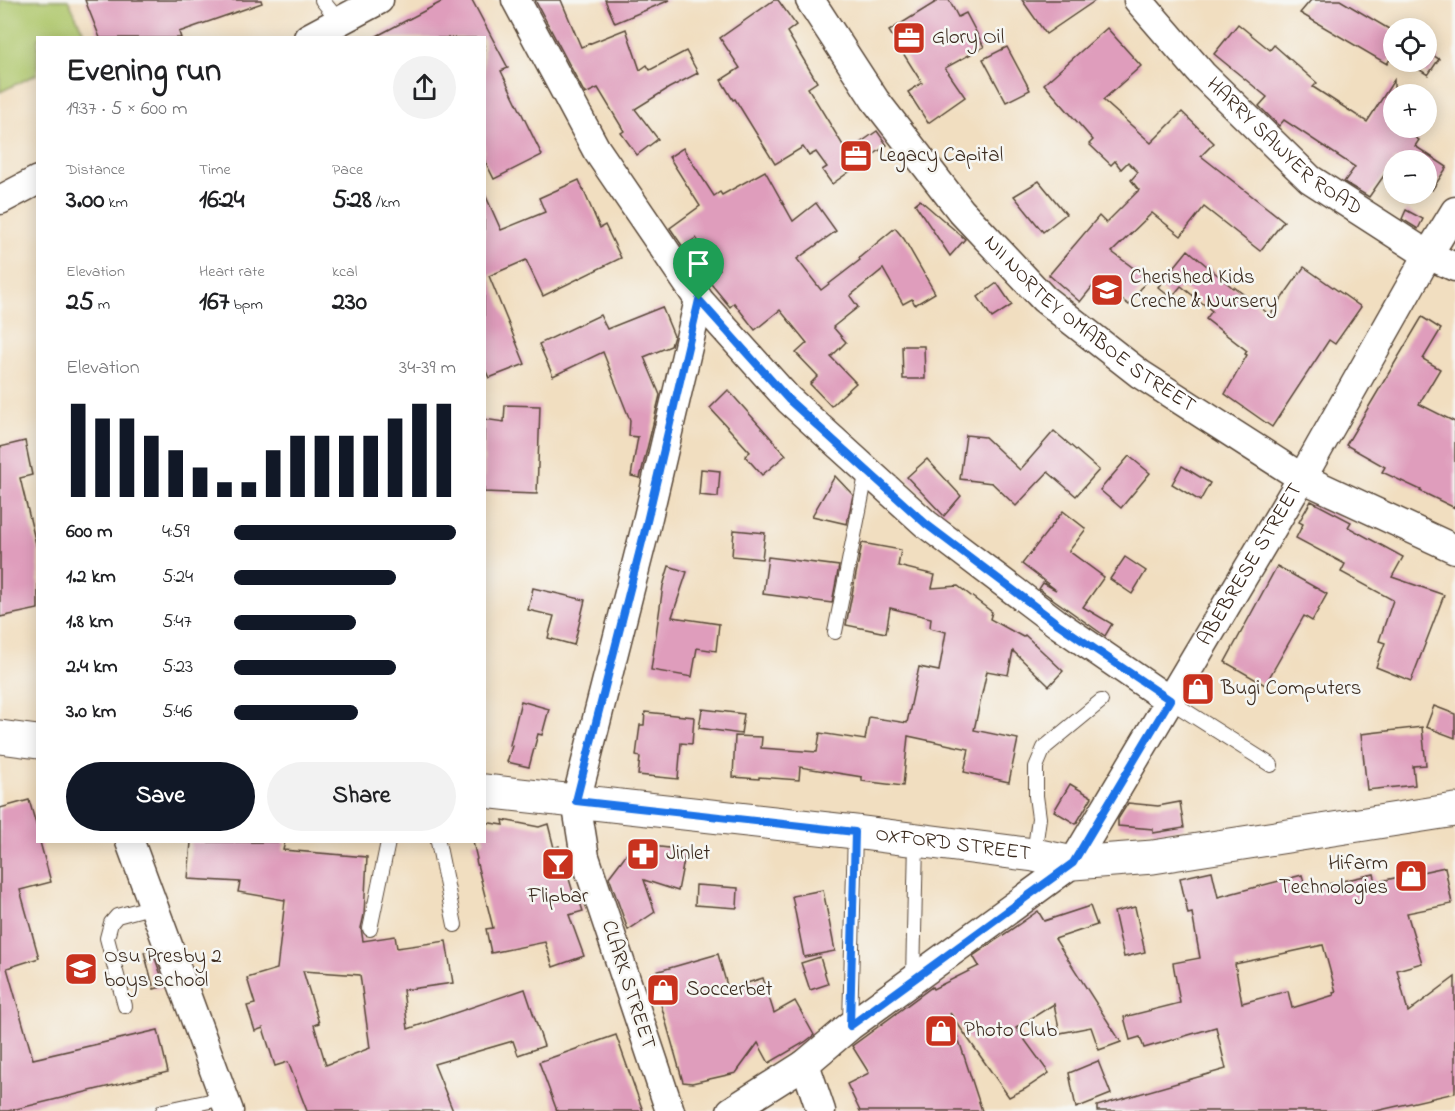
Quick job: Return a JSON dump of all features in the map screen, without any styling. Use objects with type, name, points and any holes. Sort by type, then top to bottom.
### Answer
[{"type":"main road","points":[[0,737],[36,742]]},
{"type":"main road","name":"OXFORD STREET","points":[[486,791],[855,832],[1035,855],[1073,863],[1153,857],[1450,818]]},
{"type":"street","points":[[310,36],[330,11],[379,0]]},
{"type":"street","points":[[516,0],[596,149],[699,300],[789,400],[926,524],[1058,624],[1170,700]]},
{"type":"street","name":"NII NORTEY OMABOE STREET","points":[[810,0],[875,100],[954,202],[1044,299],[1140,374],[1302,478],[1455,549]]},
{"type":"street","name":"HARRY SAWYER ROAD","points":[[1138,0],[1202,74],[1310,179],[1428,255],[1455,267]]},
{"type":"street","points":[[0,200],[36,181]]},
{"type":"street","name":"ABEBRESE STREET","points":[[731,1111],[805,1064],[850,1026],[1073,863],[1302,478],[1455,211]]},
{"type":"street","name":"CLARK STREET","points":[[670,1111],[585,857],[576,801],[645,530],[699,300]]},
{"type":"street","points":[[130,843],[227,1105]]},
{"type":"street","points":[[805,1064],[821,1111]]},
{"type":"lane","points":[[835,632],[867,470]]},
{"type":"lane","points":[[1170,700],[1271,765]]},
{"type":"lane","points":[[1035,855],[1039,818],[1036,767],[1044,748],[1101,701]]},
{"type":"lane","points":[[850,1026],[855,832]]},
{"type":"lane","points":[[913,980],[916,841]]},
{"type":"lane","points":[[370,929],[388,843]]},
{"type":"lane","points":[[438,843],[455,925]]},
{"type":"lane","points":[[125,1006],[107,938],[111,923],[117,916],[154,906]]},
{"type":"lane","points":[[163,1111],[227,1105]]},
{"type":"green space","points":[[0,0],[68,0],[86,36],[36,36],[36,74],[0,92]]},
{"type":"building","points":[[85,0],[261,0],[262,3],[179,32],[180,36],[99,36]]},
{"type":"building","points":[[445,0],[472,0],[508,68],[501,71],[542,155],[494,179],[486,163],[486,36],[377,36]]},
{"type":"building","points":[[535,0],[561,0],[581,47],[626,29],[640,70],[647,65],[650,70],[686,51],[698,73],[635,109],[658,139],[637,155],[621,133],[624,131],[598,88],[585,94]]},
{"type":"building","points":[[605,0],[670,0],[615,23]]},
{"type":"building","points":[[774,0],[778,0],[796,25],[787,32],[817,82],[808,88],[847,152],[877,131],[887,145],[832,184],[822,170],[827,167],[816,152],[809,156],[803,147],[775,164],[721,80],[740,68],[720,38]]},
{"type":"building","points":[[939,0],[949,0],[958,17],[966,13],[984,47],[945,68],[965,97],[928,123],[908,92],[922,83],[889,31]]},
{"type":"building","points":[[1022,0],[1096,0],[1046,34]]},
{"type":"building","points":[[1311,0],[1340,0],[1383,25],[1383,62],[1300,13]]},
{"type":"building","points":[[1238,24],[1270,50],[1274,45],[1317,83],[1313,87],[1367,122],[1383,97],[1383,138],[1416,138],[1419,140],[1415,146],[1421,150],[1383,150],[1383,177],[1369,197],[1344,182],[1355,167],[1284,120],[1279,126],[1259,106],[1267,97],[1214,54]]},
{"type":"building","points":[[1107,28],[1141,66],[1103,100],[1151,143],[1182,112],[1214,143],[1201,156],[1284,221],[1260,251],[1204,207],[1181,236],[1152,213],[1112,252],[1148,279],[1129,305],[1097,281],[1080,302],[1049,275],[1099,216],[1106,223],[1139,190],[1131,180],[1138,172],[1128,162],[1121,169],[1115,161],[1111,165],[1089,144],[1093,140],[1044,84]]},
{"type":"building","points":[[1007,47],[1030,90],[1006,102],[983,59]]},
{"type":"building","points":[[683,148],[714,196],[720,192],[722,195],[765,171],[793,221],[816,203],[836,231],[797,259],[821,290],[860,260],[859,258],[895,228],[904,239],[935,293],[915,305],[912,299],[903,304],[883,269],[850,296],[858,307],[833,327],[846,342],[831,357],[856,383],[831,406],[810,384],[818,376],[796,353],[807,343],[780,310],[755,330],[734,303],[730,307],[707,279],[720,269],[696,238],[683,247],[670,228],[700,206],[669,157]]},
{"type":"building","points":[[1437,160],[1447,167],[1437,182]]},
{"type":"building","points":[[579,180],[600,228],[605,225],[621,258],[543,296],[526,260],[489,276],[525,364],[489,378],[486,371],[486,196],[501,230],[545,212],[539,198]]},
{"type":"building","points":[[1039,181],[1066,214],[1043,232],[1014,196]]},
{"type":"building","points":[[920,200],[965,239],[950,256],[915,204]]},
{"type":"building","points":[[1406,210],[1423,219],[1418,229],[1402,219]]},
{"type":"building","points":[[1188,250],[1233,288],[1270,315],[1304,267],[1361,307],[1335,344],[1329,340],[1272,427],[1225,394],[1247,355],[1245,354],[1247,351],[1206,319],[1212,311],[1181,286],[1171,298],[1158,287]]},
{"type":"building","points":[[997,283],[1012,305],[992,318],[978,297]]},
{"type":"building","points":[[662,307],[674,336],[671,346],[644,357],[660,395],[640,478],[631,476],[638,437],[629,436],[630,420],[603,352],[553,376],[539,344],[600,315],[607,329]]},
{"type":"building","points":[[1422,317],[1441,329],[1423,359],[1440,369],[1419,404],[1455,422],[1455,508],[1382,472],[1385,467],[1346,445]]},
{"type":"building","points":[[902,346],[924,346],[925,379],[903,379]]},
{"type":"building","points":[[728,390],[786,455],[762,475],[745,456],[750,452],[710,408]]},
{"type":"building","points":[[505,405],[540,406],[537,494],[486,492],[486,419],[504,422]]},
{"type":"building","points":[[1054,431],[1099,470],[1076,496],[1048,472],[1016,506],[992,483],[960,479],[966,435],[985,437],[1020,470]]},
{"type":"building","points":[[25,441],[32,475],[20,478],[36,544],[36,609],[0,617],[0,447]]},
{"type":"building","points":[[1129,456],[1150,473],[1121,508],[1100,490]]},
{"type":"building","points":[[927,459],[961,496],[944,516],[907,477]]},
{"type":"building","points":[[1182,466],[1210,483],[1200,501],[1172,484]]},
{"type":"building","points":[[701,469],[720,471],[718,497],[699,495]]},
{"type":"building","points":[[835,476],[853,495],[847,524],[812,516]]},
{"type":"building","points":[[1311,501],[1351,522],[1348,527],[1403,557],[1392,577],[1444,595],[1411,681],[1376,667],[1385,643],[1379,641],[1393,600],[1341,572],[1345,564],[1296,538],[1303,524],[1299,522]]},
{"type":"building","points":[[1063,511],[1086,529],[1069,551],[1104,577],[1083,607],[1112,624],[1105,636],[1039,589],[1043,583],[1056,590],[1022,564]]},
{"type":"building","points":[[734,530],[765,533],[762,559],[732,556]]},
{"type":"building","points":[[862,543],[901,550],[898,566],[935,575],[932,588],[958,586],[992,612],[990,619],[1023,637],[1025,635],[1063,671],[1049,686],[1013,651],[1008,675],[987,671],[974,730],[1018,739],[1009,782],[964,772],[969,749],[908,736],[903,786],[862,781],[862,777],[800,767],[799,780],[733,777],[735,736],[762,737],[761,748],[817,752],[820,733],[865,740],[869,717],[907,723],[919,667],[939,671],[946,632],[930,628],[931,618],[890,608],[886,633],[846,625]]},
{"type":"building","points":[[768,557],[839,566],[832,603],[763,594]]},
{"type":"building","points":[[1125,557],[1146,571],[1132,594],[1110,579]]},
{"type":"building","points":[[669,566],[687,572],[672,617],[719,624],[716,651],[697,648],[692,677],[651,670],[663,586]]},
{"type":"building","points":[[1277,566],[1327,594],[1312,621],[1304,616],[1265,685],[1225,662]]},
{"type":"building","points":[[533,588],[585,600],[574,645],[548,638],[554,616],[528,610]]},
{"type":"building","points":[[521,701],[549,709],[542,735],[538,734],[529,767],[507,762]]},
{"type":"building","points":[[1434,706],[1455,714],[1455,738],[1426,727]]},
{"type":"building","points":[[702,709],[744,714],[741,734],[699,728]]},
{"type":"building","points":[[645,712],[694,717],[692,744],[681,743],[678,779],[638,775],[640,757],[636,756],[640,725],[644,725]]},
{"type":"building","points":[[1422,727],[1426,765],[1413,766],[1415,785],[1367,790],[1361,734]]},
{"type":"building","points":[[1070,784],[1092,797],[1076,824],[1054,811]]},
{"type":"building","points":[[29,800],[36,824],[36,843],[40,843],[51,882],[20,890],[39,958],[7,968],[33,1059],[158,1030],[168,1072],[8,1111],[0,1111],[0,808]]},
{"type":"building","points":[[1180,802],[1184,828],[1153,833],[1153,829],[1118,826],[1118,819],[1128,803],[1158,806]]},
{"type":"building","points":[[503,820],[539,827],[548,824],[554,848],[559,846],[573,892],[576,891],[583,911],[569,915],[584,956],[553,967],[545,942],[491,953],[486,929],[493,928],[473,843],[486,843],[486,822],[504,825]]},
{"type":"building","points":[[191,843],[285,843],[283,850],[367,857],[364,915],[361,928],[363,941],[395,936],[397,948],[446,941],[453,983],[403,990],[408,1029],[525,989],[544,1046],[518,1055],[513,1041],[434,1064],[453,1111],[307,1111],[288,1062],[275,1066],[263,1028],[255,1031],[247,1006],[255,1004],[247,978],[277,969],[285,900],[238,892],[240,882],[188,879]],"holes":[[[303,971],[360,975],[370,1048],[326,1065],[314,1025],[319,1023]]]},
{"type":"building","points":[[634,844],[686,850],[678,891],[644,880],[655,912],[628,930],[609,877]]},
{"type":"building","points":[[1445,867],[1452,904],[1407,913],[1422,963],[1397,970],[1408,1012],[1455,977],[1455,1093],[1376,1111],[1097,1111],[1097,1106],[1226,1069],[1216,1027],[1144,1048],[1140,1037],[1130,1040],[1124,1017],[1180,1003],[1173,963],[1200,958],[1192,913],[1188,914],[1180,878],[1212,871],[1218,897],[1302,875],[1306,889],[1374,874],[1376,882]],"holes":[[[1323,945],[1336,992],[1333,993],[1334,995],[1292,1008],[1288,991],[1242,1003],[1235,964]]]},
{"type":"building","points":[[696,885],[738,888],[737,908],[695,905]]},
{"type":"building","points":[[823,890],[835,951],[804,957],[792,896]]},
{"type":"building","points":[[1090,906],[1097,925],[1055,939],[1121,1042],[1099,1050],[1091,1027],[1060,1033],[1054,1004],[1016,1028],[1049,1073],[1009,1097],[950,1013],[982,1111],[860,1111],[847,1084],[869,1073],[852,1046],[932,987],[933,989],[979,966],[973,956],[1038,911],[1044,921]]},
{"type":"building","points":[[1135,907],[1145,952],[1124,957],[1114,912]]},
{"type":"building","points":[[152,950],[165,986],[154,989],[144,952]]},
{"type":"building","points":[[718,954],[728,989],[763,978],[774,1013],[795,1001],[814,1035],[769,1063],[758,1043],[736,1073],[692,1083],[683,1082],[652,973]]},
{"type":"building","points":[[820,957],[828,984],[810,990],[801,963]]},
{"type":"building","points":[[616,1035],[643,1111],[557,1111],[539,1062]]},
{"type":"building","points":[[1098,1061],[1111,1094],[1076,1108],[1069,1073]]},
{"type":"place","name":"Glory Oil","points":[[909,38]]},
{"type":"place","name":"Legacy Capital","points":[[856,156]]},
{"type":"place","name":"Cherished Kids Creche & Nursery","points":[[1107,290]]},
{"type":"place","name":"Bugi Computers","points":[[1198,689]]},
{"type":"place","name":"Jinlet","points":[[643,854]]},
{"type":"place","name":"Flipbar","points":[[558,864]]},
{"type":"place","name":"Hifarm Technologies","points":[[1411,876]]},
{"type":"place","name":"Osu Presby 2 boys school","points":[[81,969]]},
{"type":"place","name":"Soccerbet","points":[[663,990]]},
{"type":"place","name":"Photo Club","points":[[941,1031]]},
{"type":"route","points":[[699,300],[789,400],[926,524],[1058,624],[1170,700],[1073,863],[850,1026],[855,832],[576,801],[645,530],[699,300]]}]
